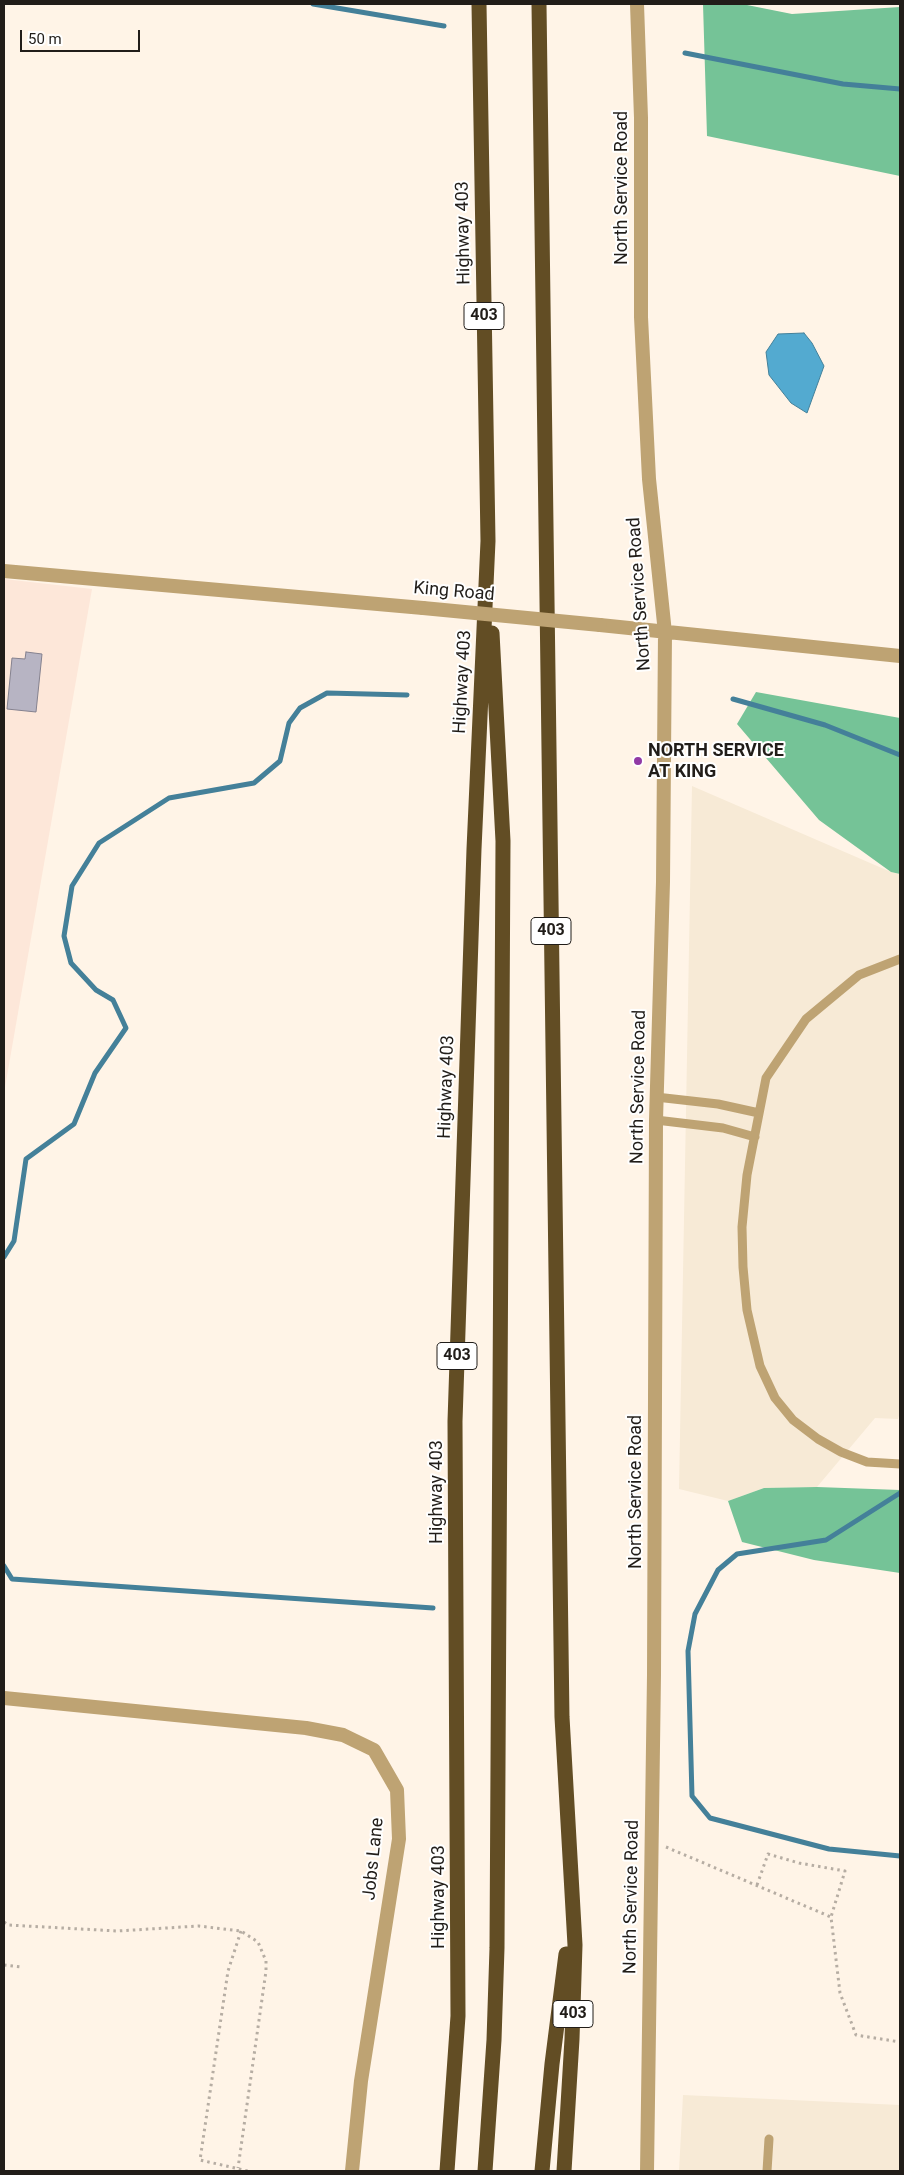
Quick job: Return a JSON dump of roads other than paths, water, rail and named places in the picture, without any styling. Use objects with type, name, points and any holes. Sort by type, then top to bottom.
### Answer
[{"type":"highway","name":"Highway 403","points":[[447,2171],[458,2016],[455,1420],[474,849],[488,541],[479,4]]},
{"type":"highway","name":"403","points":[[540,4],[562,1717],[575,1945],[572,2040],[564,2171]]},
{"type":"highway","points":[[485,2171],[494,2040],[497,1948],[503,851],[488,541]]},
{"type":"highway","points":[[542,2171],[552,2064],[565,1961],[571,1857]]},
{"type":"street","name":"North Service Road","points":[[637,4],[641,118],[641,316],[649,479],[665,633],[663,882],[656,1097],[647,2171]]},
{"type":"street","name":"King Road","points":[[4,571],[423,608],[900,656]]},
{"type":"street","name":"Jobs Lane","points":[[4,1698],[306,1728],[343,1735],[374,1750],[397,1790],[399,1839],[361,2081],[352,2171]]},
{"type":"lane","points":[[900,959],[859,975],[806,1018],[766,1078],[747,1175],[742,1227],[743,1268],[748,1310],[760,1366],[775,1398],[793,1420],[818,1439],[841,1452],[867,1462],[900,1464]]},
{"type":"lane","points":[[656,1097],[718,1104],[759,1113]]},
{"type":"lane","points":[[656,1120],[723,1128],[754,1137]]},
{"type":"lane","points":[[767,2171],[769,2139]]},
{"type":"water","points":[[804,333],[812,343],[824,366],[807,413],[791,403],[769,375],[766,352],[778,334]]},
{"type":"waterway","points":[[313,4],[444,26]]},
{"type":"waterway","points":[[685,53],[843,84],[900,89]]},
{"type":"waterway","points":[[4,1257],[14,1241],[26,1159],[74,1124],[95,1073],[126,1028],[113,1000],[96,990],[71,963],[64,936],[72,886],[99,843],[169,798],[254,783],[280,761],[289,723],[300,708],[327,693],[407,695]]},
{"type":"waterway","points":[[733,699],[825,725],[900,755]]},
{"type":"waterway","points":[[900,1493],[826,1540],[737,1554],[718,1570],[695,1614],[688,1651],[692,1796],[710,1818],[829,1849],[900,1856]]},
{"type":"waterway","points":[[4,1566],[12,1579],[433,1608]]},
{"type":"place","name":"NORTH SERVICE AT KING","points":[[638,761]]}]
